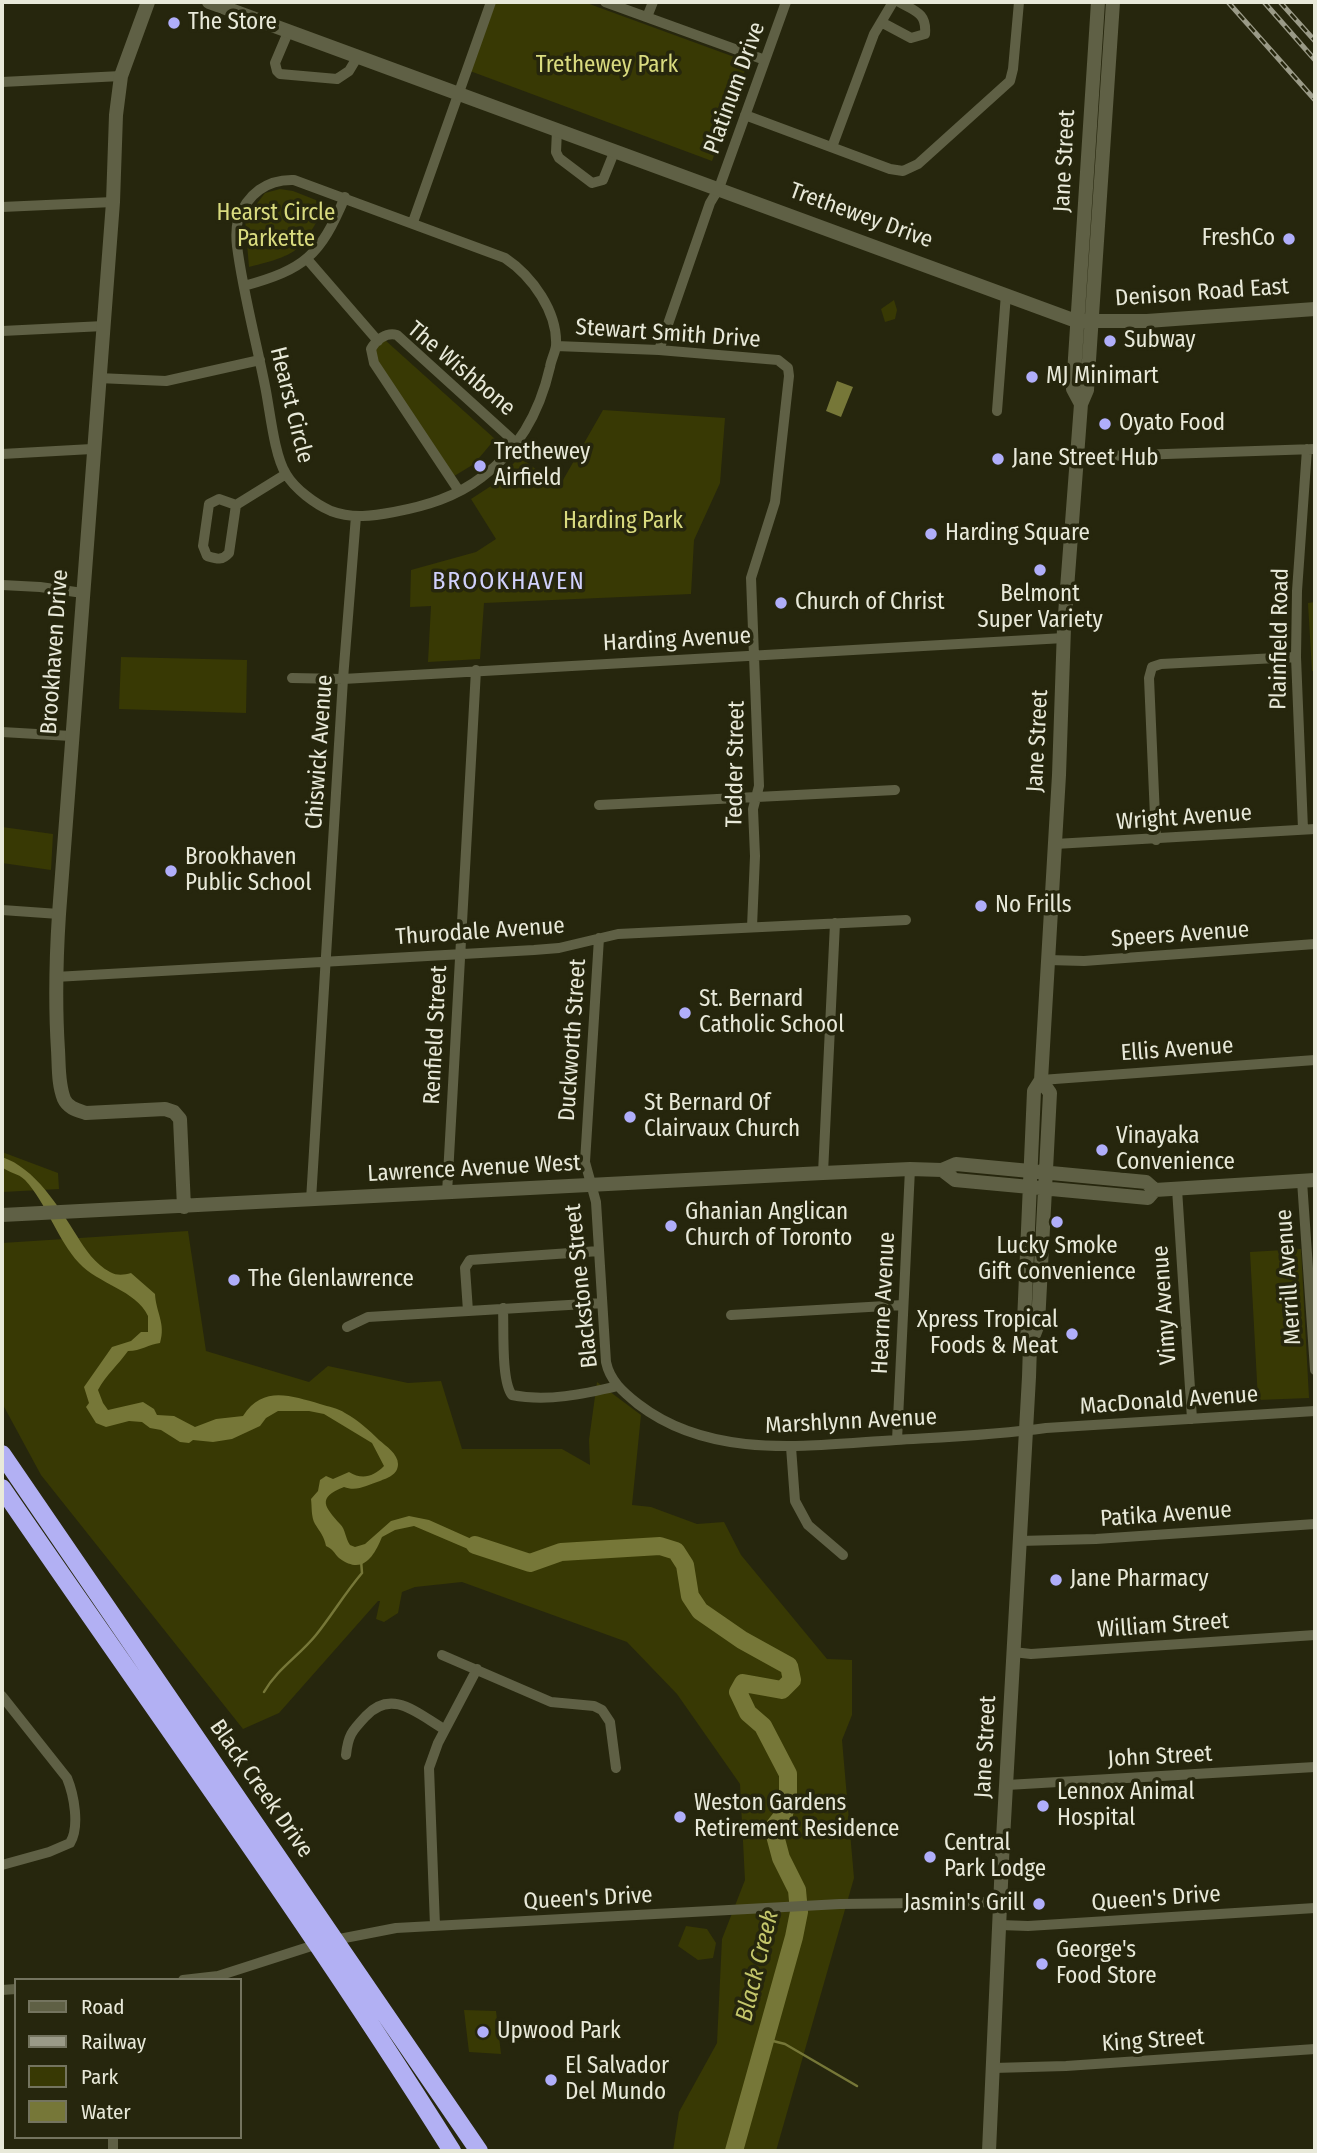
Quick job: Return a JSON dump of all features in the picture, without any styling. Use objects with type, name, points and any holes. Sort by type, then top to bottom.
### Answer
[{"type":"highway","name":"Black Creek Drive","points":[[2,1454],[480,2151]]},
{"type":"highway","name":"Black Creek Drive","points":[[2,1488],[274,1879],[452,2151]]},
{"type":"main road","name":"Brookhaven Drive","points":[[148,2],[121,76],[116,115],[113,202],[92,449],[55,976],[60,1083],[64,1098],[74,1109],[86,1112],[155,1109],[174,1112],[180,1119],[182,1131],[184,1207]]},
{"type":"main road","name":"Trethewey Drive","points":[[209,2],[1076,321],[1092,322]]},
{"type":"main road","name":"Jane Street","points":[[1030,1345],[1024,1322],[1029,1170],[1034,1091],[1041,1080],[1064,638],[1081,404],[1087,390],[1092,322],[1100,86],[1098,2]]},
{"type":"main road","name":"Jane Street","points":[[1081,404],[1073,389],[1076,321],[1084,227],[1112,2]]},
{"type":"main road","name":"Denison Road East","points":[[1092,322],[1147,321],[1315,309]]},
{"type":"main road","name":"Jane Street","points":[[989,2151],[1025,1431],[1030,1345],[1038,1324],[1050,1093],[1041,1080]]},
{"type":"main road","name":"Lawrence Avenue West","points":[[4,1216],[823,1172],[942,1170],[956,1164],[1146,1182],[1155,1190],[1309,1181]]},
{"type":"main road","name":"Lawrence Avenue West","points":[[942,1170],[955,1180],[1045,1189],[1148,1198],[1155,1190]]},
{"type":"street","points":[[412,222],[491,2]]},
{"type":"street","points":[[605,2],[765,60]]},
{"type":"street","points":[[647,17],[653,2]]},
{"type":"street","name":"Platinum Drive","points":[[719,188],[786,2]]},
{"type":"street","points":[[832,147],[874,34],[893,2]]},
{"type":"street","points":[[881,22],[911,38],[925,34],[926,23],[922,15],[899,2]]},
{"type":"street","points":[[745,115],[890,169],[903,171],[918,164],[1010,81],[1019,2]]},
{"type":"street","points":[[289,30],[275,63],[280,74],[337,79],[349,71],[358,56]]},
{"type":"street","points":[[2,82],[121,76]]},
{"type":"street","points":[[557,130],[556,152],[559,158],[592,183],[603,180],[615,150]]},
{"type":"street","name":"Hearst Circle","points":[[294,180],[412,222],[505,258],[521,269],[537,288],[547,307],[556,346],[544,395],[516,443],[482,478],[443,500],[375,516],[356,516],[331,511],[317,503],[286,474],[275,437],[244,286],[236,232],[243,208],[256,191],[274,181],[294,180]]},
{"type":"street","points":[[659,350],[710,204],[719,188]]},
{"type":"street","points":[[244,286],[265,281],[307,259],[323,241],[345,197]]},
{"type":"street","points":[[2,207],[113,202]]},
{"type":"street","name":"The Wishbone","points":[[307,259],[378,341]]},
{"type":"street","points":[[997,411],[1006,294]]},
{"type":"street","points":[[2,331],[104,326]]},
{"type":"street","name":"The Wishbone","points":[[459,491],[374,363],[371,349],[378,341],[388,334],[397,335],[516,443]]},
{"type":"street","name":"Stewart Smith Drive","points":[[556,346],[659,350],[778,360]]},
{"type":"street","points":[[98,379],[166,382],[260,360]]},
{"type":"street","name":"Tedder Street","points":[[752,927],[755,856],[753,809],[759,786],[751,578],[775,502],[789,376],[788,368],[778,360]]},
{"type":"street","points":[[2,454],[92,449]]},
{"type":"street","points":[[1077,457],[1311,449]]},
{"type":"street","name":"Plainfield Road","points":[[1303,829],[1296,657],[1297,591],[1311,449]]},
{"type":"street","points":[[236,505],[219,499],[209,504],[203,546],[207,556],[225,558],[229,553],[236,505],[286,474]]},
{"type":"street","name":"Chiswick Avenue","points":[[311,1200],[343,679],[356,516]]},
{"type":"street","points":[[2,585],[83,593]]},
{"type":"street","name":"Harding Avenue","points":[[292,678],[343,679],[1064,638]]},
{"type":"street","points":[[1156,840],[1150,678],[1153,667],[1161,664],[1296,657]]},
{"type":"street","name":"Renfield Street","points":[[447,1193],[476,670]]},
{"type":"street","points":[[2,732],[71,736]]},
{"type":"street","points":[[599,805],[895,790]]},
{"type":"street","name":"Wright Avenue","points":[[1055,844],[1315,829]]},
{"type":"street","points":[[2,910],[59,914]]},
{"type":"street","name":"Thurodale Avenue","points":[[55,976],[559,948],[618,934],[906,920]]},
{"type":"street","points":[[823,1172],[835,923]]},
{"type":"street","name":"Duckworth Street","points":[[591,1186],[585,1162],[599,938]]},
{"type":"street","name":"Speers Avenue","points":[[1048,960],[1084,961],[1315,944]]},
{"type":"street","name":"Ellis Avenue","points":[[1041,1080],[1315,1060]]},
{"type":"street","name":"Hearne Avenue","points":[[897,1440],[911,1169]]},
{"type":"street","name":"Merrill Avenue","points":[[1309,1181],[1315,1370]]},
{"type":"street","name":"Blackstone Street","points":[[591,1186],[596,1202],[608,1373],[618,1386],[648,1411],[681,1431]]},
{"type":"street","name":"Vimy Avenue","points":[[1177,1189],[1192,1419]]},
{"type":"street","points":[[468,1311],[465,1268],[470,1260],[599,1251]]},
{"type":"street","points":[[348,1327],[368,1317],[602,1303]]},
{"type":"street","points":[[731,1315],[903,1305]]},
{"type":"street","points":[[503,1308],[508,1390],[512,1395],[550,1397],[618,1386]]},
{"type":"street","name":"MacDonald Avenue","points":[[1025,1431],[1315,1411]]},
{"type":"street","name":"Marshlynn Avenue","points":[[681,1431],[754,1445],[791,1447],[1025,1431]]},
{"type":"street","points":[[791,1447],[795,1501],[808,1525],[843,1555]]},
{"type":"street","name":"Patika Avenue","points":[[1019,1541],[1315,1524]]},
{"type":"street","name":"William Street","points":[[1013,1652],[1031,1654],[1315,1635]]},
{"type":"street","points":[[442,1655],[551,1702],[582,1704],[602,1710],[610,1722],[615,1768]]},
{"type":"street","points":[[435,1926],[428,1783],[433,1753],[477,1669]]},
{"type":"street","points":[[2,1696],[67,1778],[72,1791],[76,1821],[70,1843],[2,1865]]},
{"type":"street","points":[[345,1755],[350,1734],[371,1711],[382,1704],[399,1704],[444,1729]]},
{"type":"street","name":"John Street","points":[[1007,1785],[1315,1767]]},
{"type":"street","name":"Queen's Drive","points":[[200,1978],[218,1976],[351,1936],[396,1928],[585,1920],[840,1904],[1001,1902]]},
{"type":"street","name":"Queen's Drive","points":[[1000,1925],[1060,1924],[1315,1908]]},
{"type":"street","name":"King Street","points":[[993,2068],[1315,2049]]},
{"type":"green space","name":"Trethewey Park","points":[[496,2],[584,2],[748,62],[712,161],[470,71]]},
{"type":"green space","name":"Hearst Circle Parkette","points":[[280,189],[293,191],[326,204],[311,232],[298,248],[290,254],[249,267],[245,219],[265,193]]},
{"type":"green space","points":[[894,300],[897,310],[895,319],[885,322],[881,309]]},
{"type":"green space","points":[[385,340],[495,439],[474,464],[451,478],[375,357],[374,345]]},
{"type":"green space","name":"Harding Park","points":[[603,410],[725,418],[720,483],[694,540],[691,594],[484,603],[480,659],[428,662],[431,606],[410,607],[411,570],[476,552],[496,539],[471,499],[491,486],[520,457],[559,487]]},
{"type":"green space","points":[[1315,602],[1315,671],[1312,671],[1308,603]]},
{"type":"green space","points":[[121,657],[247,660],[246,713],[119,709]]},
{"type":"green space","points":[[2,827],[53,834],[51,870],[2,863]]},
{"type":"green space","points":[[2,1152],[58,1173],[59,1189],[2,1192]]},
{"type":"green space","points":[[188,1231],[206,1351],[309,1382],[328,1366],[408,1383],[441,1381],[462,1449],[562,1449],[590,1465],[589,1440],[597,1382],[641,1415],[632,1505],[651,1507],[697,1524],[724,1522],[741,1555],[827,1659],[852,1660],[852,1715],[842,1740],[854,1878],[776,2151],[673,2151],[679,2112],[717,2043],[722,1939],[745,1880],[740,1784],[677,1694],[627,1642],[462,1582],[415,1587],[402,1592],[398,1613],[384,1622],[376,1619],[378,1601],[279,1713],[243,1729],[41,1475],[2,1403],[2,1243]]},
{"type":"green space","points":[[1301,1249],[1309,1398],[1258,1400],[1250,1252]]},
{"type":"green space","points":[[686,1926],[707,1929],[716,1943],[713,1958],[698,1960],[678,1946]]},
{"type":"green space","name":"Upwood Park","points":[[464,2010],[496,2011],[501,2054],[469,2052]]},
{"type":"water","points":[[837,381],[853,387],[841,417],[826,411]]},
{"type":"water","points":[[2,1157],[25,1170],[45,1190],[87,1251],[100,1265],[115,1274],[131,1273],[155,1294],[161,1324],[160,1343],[128,1351],[108,1375],[98,1390],[108,1410],[143,1402],[154,1409],[157,1415],[174,1416],[195,1427],[216,1419],[243,1416],[259,1400],[278,1395],[299,1398],[342,1411],[394,1454],[398,1464],[396,1471],[389,1477],[358,1488],[344,1487],[326,1499],[327,1508],[342,1526],[350,1545],[355,1547],[365,1544],[391,1521],[409,1516],[429,1520],[476,1541],[498,1546],[495,1557],[482,1555],[414,1526],[395,1530],[382,1537],[371,1557],[361,1564],[347,1563],[339,1558],[326,1546],[313,1518],[311,1499],[318,1491],[320,1480],[326,1476],[333,1479],[349,1472],[367,1476],[384,1466],[372,1443],[324,1414],[278,1411],[266,1418],[260,1426],[232,1439],[213,1442],[193,1440],[189,1443],[180,1442],[142,1422],[129,1421],[106,1427],[96,1423],[86,1407],[89,1403],[84,1387],[112,1347],[131,1341],[141,1332],[148,1332],[148,1316],[126,1293],[79,1263],[64,1243],[33,1189],[22,1178],[2,1167]]},
{"type":"waterway","name":"Black Creek","points":[[475,1545],[530,1563],[561,1552],[660,1546],[676,1551],[685,1565],[690,1596],[700,1611],[742,1640],[789,1666],[792,1680],[782,1690],[743,1683],[738,1692],[748,1713],[763,1726],[788,1774],[788,1797],[784,1814],[773,1828],[781,1858],[797,1890],[799,1912],[734,2151]]},
{"type":"waterway","points":[[264,1692],[275,1676],[316,1635],[362,1573],[361,1560]]},
{"type":"waterway","points":[[765,2039],[785,2044],[857,2086]]},
{"type":"railway","points":[[1228,2],[1315,100]]},
{"type":"railway","points":[[1264,2],[1315,60]]},
{"type":"railway","points":[[1280,2],[1315,41]]},
{"type":"place","name":"The Store","points":[[174,23]]},
{"type":"place","name":"FreshCo","points":[[1289,239]]},
{"type":"place","name":"Subway","points":[[1110,341]]},
{"type":"place","name":"MJ Minimart","points":[[1032,377]]},
{"type":"place","name":"Oyato Food","points":[[1105,424]]},
{"type":"place","name":"Jane Street Hub","points":[[998,459]]},
{"type":"place","name":"Trethewey Airfield","points":[[480,466]]},
{"type":"place","name":"Harding Square","points":[[931,534]]},
{"type":"place","name":"Belmont Super Variety","points":[[1040,570]]},
{"type":"place","name":"Church of Christ","points":[[781,603]]},
{"type":"place","name":"Brookhaven Public School","points":[[171,871]]},
{"type":"place","name":"No Frills","points":[[981,906]]},
{"type":"place","name":"St. Bernard Catholic School","points":[[685,1013]]},
{"type":"place","name":"St Bernard Of Clairvaux Church","points":[[630,1117]]},
{"type":"place","name":"Vinayaka Convenience","points":[[1102,1150]]},
{"type":"place","name":"Lucky Smoke Gift Convenience","points":[[1057,1222]]},
{"type":"place","name":"Ghanian Anglican Church of Toronto","points":[[671,1226]]},
{"type":"place","name":"The Glenlawrence","points":[[234,1280]]},
{"type":"place","name":"Xpress Tropical Foods & Meat","points":[[1072,1334]]},
{"type":"place","name":"Jane Pharmacy","points":[[1056,1580]]},
{"type":"place","name":"Lennox Animal Hospital","points":[[1043,1806]]},
{"type":"place","name":"Weston Gardens Retirement Residence","points":[[680,1817]]},
{"type":"place","name":"Central Park Lodge","points":[[930,1857]]},
{"type":"place","name":"Jasmin's Grill","points":[[1039,1904]]},
{"type":"place","name":"George's Food Store","points":[[1042,1964]]},
{"type":"place","name":"Upwood Park","points":[[483,2032]]},
{"type":"place","name":"El Salvador Del Mundo","points":[[551,2080]]},
{"type":"district","name":"BROOKHAVEN","points":[[509,582]]}]
